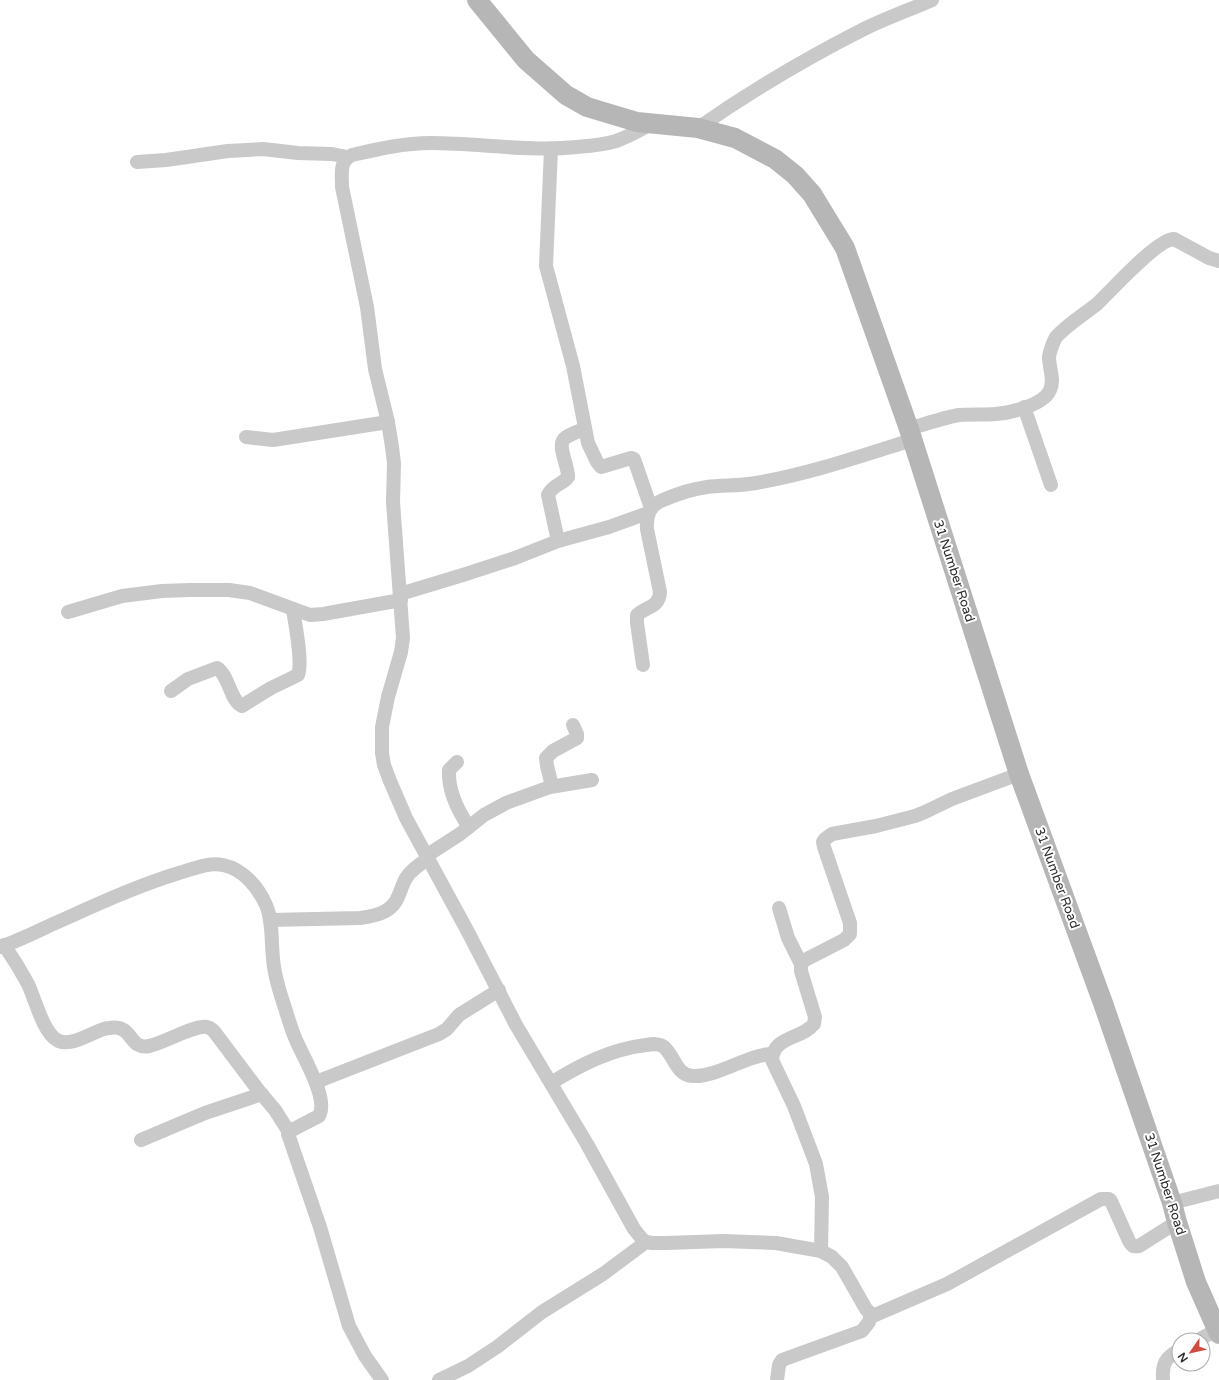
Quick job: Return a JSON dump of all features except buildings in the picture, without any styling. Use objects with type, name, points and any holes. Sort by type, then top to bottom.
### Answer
[{"type":"main road","name":"31 Number Road","points":[[477,0],[526,60],[566,95],[587,107],[637,122],[698,128],[735,138],[775,159],[795,175],[812,194],[846,248],[910,435],[1019,774],[1103,1003],[1174,1212],[1196,1282],[1218,1332]]},
{"type":"street","points":[[698,128],[739,100],[805,60],[863,30],[932,0]]},
{"type":"street","points":[[137,162],[166,160],[228,151],[263,149],[298,153],[332,154],[347,157],[373,150],[410,144],[429,143],[460,143],[551,149],[589,146],[615,141],[652,124]]},
{"type":"street","points":[[551,149],[546,266],[572,366],[592,454],[601,467],[631,458],[634,459],[650,510],[646,521],[660,592],[659,599],[656,604],[637,615],[636,623],[643,665]]},
{"type":"street","points":[[347,157],[342,168],[342,187],[367,306],[375,369],[388,422],[394,463],[393,502],[403,638],[401,652],[384,712],[382,727],[382,753],[384,765],[398,802],[519,1030],[587,1144],[634,1229],[646,1242]]},
{"type":"street","points":[[68,612],[122,596],[190,590],[229,590],[250,593],[310,615],[401,597],[515,558],[558,541],[609,527],[650,510],[663,500],[698,488],[755,483],[789,476],[846,461],[960,415],[996,414],[1024,407],[1038,401],[1050,392],[1052,385],[1050,357],[1052,344],[1056,337],[1102,299],[1144,258],[1169,239],[1174,239],[1209,258],[1219,261]]},
{"type":"street","points":[[1024,407],[1051,486]]},
{"type":"street","points":[[246,438],[273,440],[388,422]]},
{"type":"street","points":[[558,541],[548,495],[553,487],[568,478],[561,447],[562,441],[566,437],[585,428]]},
{"type":"street","points":[[172,691],[188,679],[217,668],[222,672],[239,704],[242,706],[271,688],[298,675],[299,659],[293,609]]},
{"type":"street","points":[[552,786],[546,758],[553,751],[577,738],[573,725]]},
{"type":"street","points":[[456,762],[449,770],[450,779],[456,805],[469,827]]},
{"type":"street","points":[[800,964],[844,940],[850,934],[850,923],[824,847],[823,842],[827,836],[920,814],[952,799],[1019,774]]},
{"type":"street","points":[[270,920],[360,918],[386,912],[396,902],[406,878],[427,858],[478,819],[494,809],[539,790],[552,786],[592,780]]},
{"type":"street","points":[[289,1132],[316,1118],[321,1113],[321,1104],[316,1082],[295,1039],[281,998],[273,959],[270,920],[266,905],[251,881],[235,869],[224,865],[213,864],[166,877],[141,886],[2,946],[25,979],[46,1026],[57,1040],[64,1042],[73,1041],[103,1028],[116,1027],[125,1030],[136,1044],[142,1047],[163,1042],[195,1029],[206,1027],[213,1030],[275,1110],[289,1132],[288,1134],[320,1226],[349,1326],[365,1356],[382,1380]]},
{"type":"street","points":[[779,908],[788,938],[800,964],[815,1017],[814,1024],[806,1031],[782,1042],[772,1054],[772,1060],[794,1106],[816,1164],[822,1197],[822,1251]]},
{"type":"street","points":[[316,1082],[440,1034],[459,1015],[499,990]]},
{"type":"street","points":[[551,1083],[596,1058],[634,1046],[653,1044],[662,1046],[684,1074],[695,1076],[733,1066],[766,1054],[772,1054]]},
{"type":"street","points":[[141,1140],[227,1105],[262,1094]]},
{"type":"street","points":[[440,1380],[468,1366],[497,1347],[542,1312],[603,1274],[646,1242],[666,1243],[723,1241],[776,1243],[822,1251],[832,1257],[842,1267],[866,1309],[871,1314],[875,1315],[883,1313],[947,1284],[1101,1199],[1109,1199],[1112,1201],[1129,1242],[1135,1247],[1139,1246],[1174,1212],[1219,1191]]},
{"type":"street","points":[[777,1380],[779,1365],[782,1360],[862,1331],[869,1322],[871,1314]]},
{"type":"street","points":[[1163,1380],[1164,1365],[1166,1360],[1171,1356]]}]
